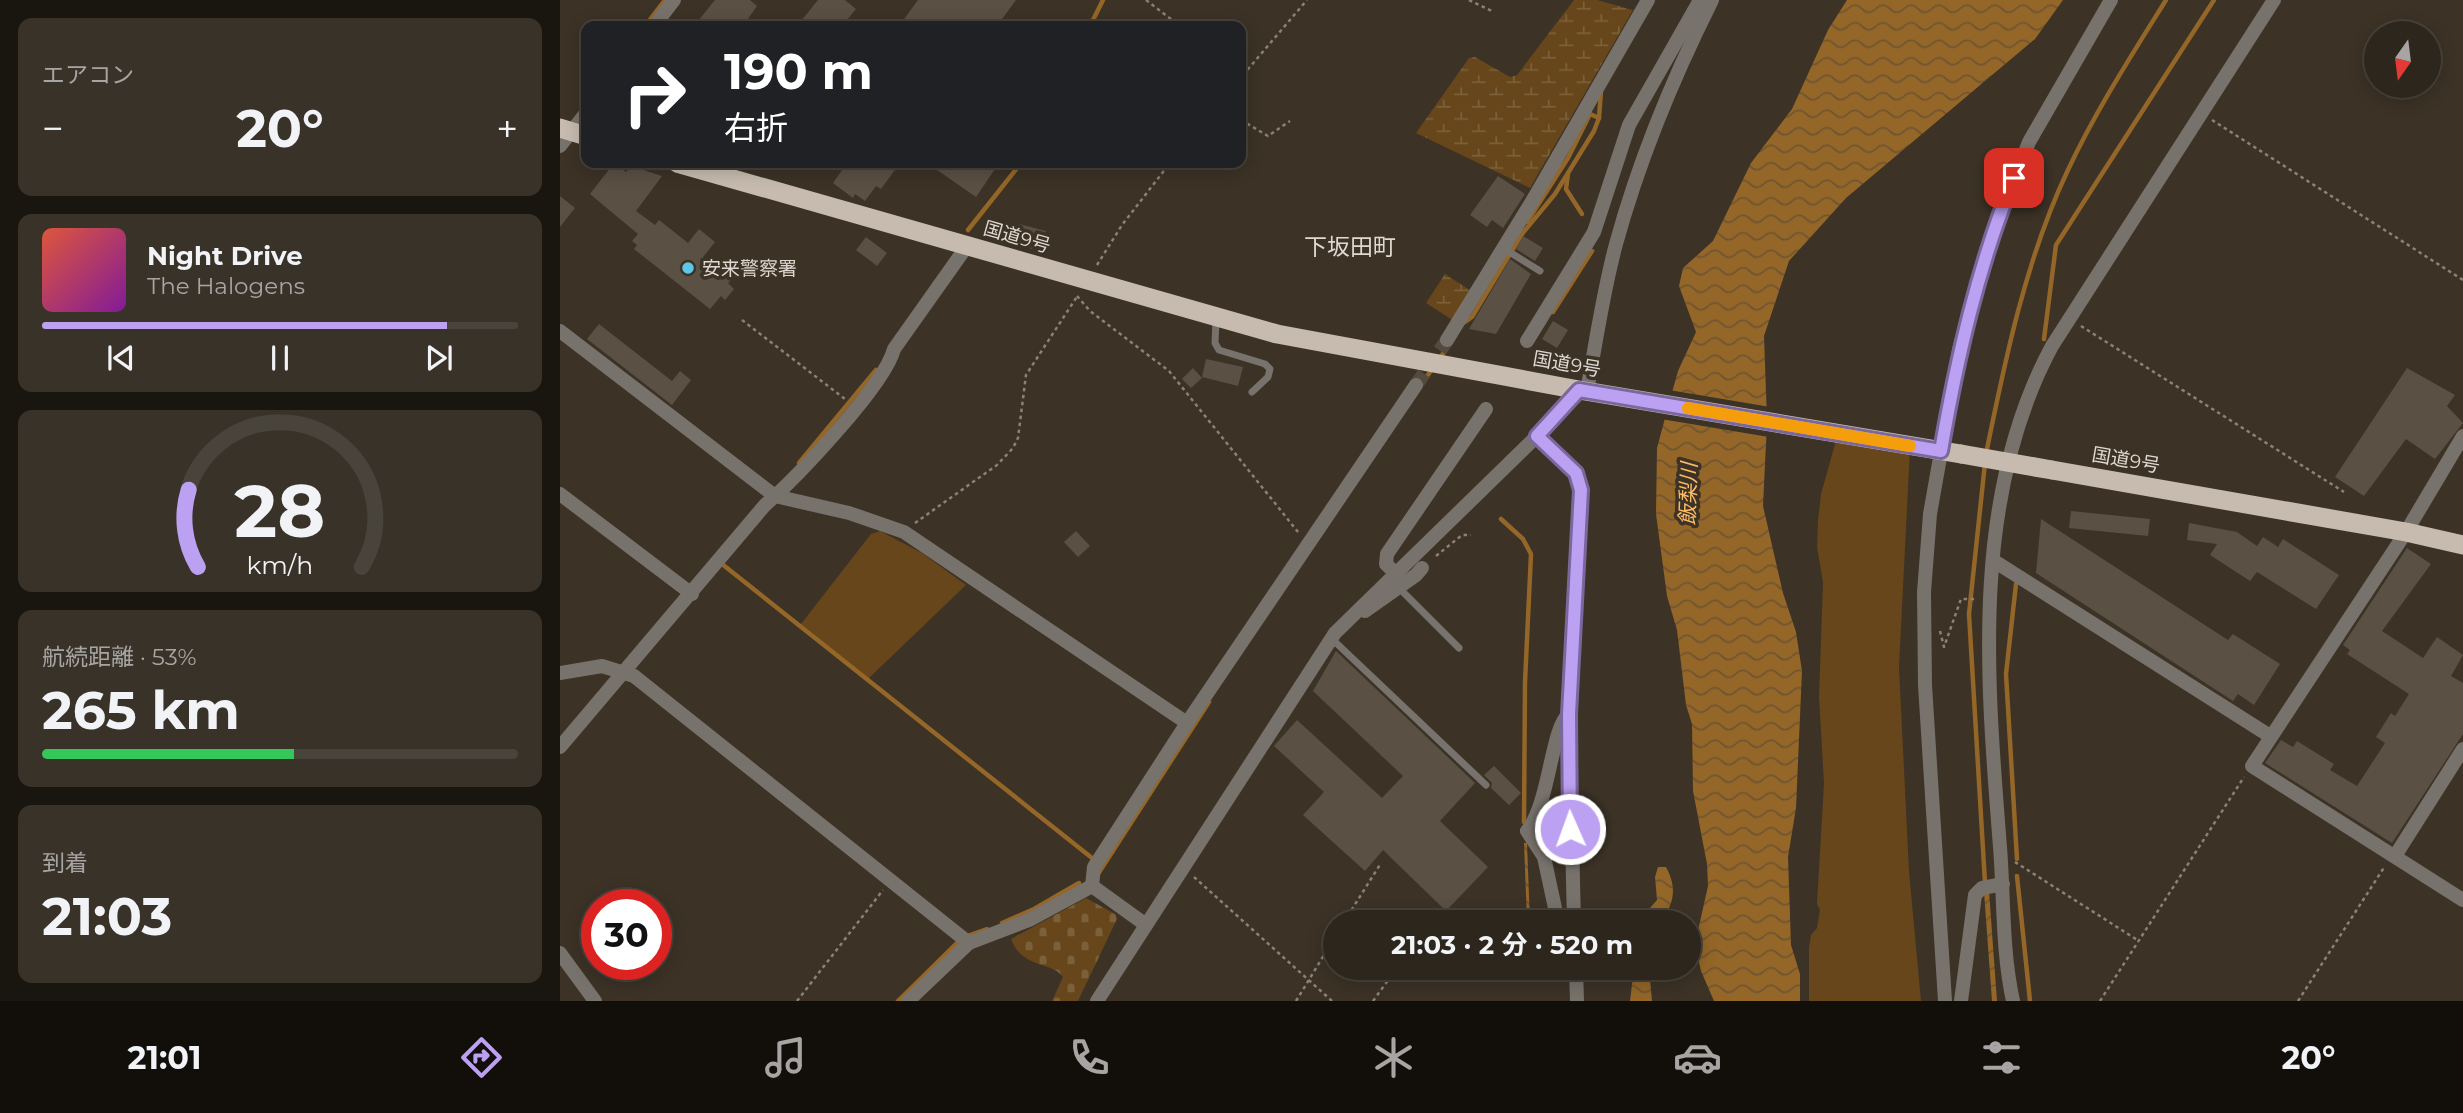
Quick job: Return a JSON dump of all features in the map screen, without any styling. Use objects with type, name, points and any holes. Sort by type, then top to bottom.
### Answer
[{"type":"highway","name":"国道9号","points":[[694,168],[967,246],[1082,288],[1327,344],[2406,532],[2463,545]]},
{"type":"street","points":[[658,21],[674,0]]},
{"type":"street","points":[[1447,340],[1507,251],[1648,0]]},
{"type":"street","points":[[1527,341],[1594,232],[1629,125],[1700,0]]},
{"type":"street","points":[[1097,1001],[1332,639],[1395,573],[1587,391],[1616,245],[1634,184],[1669,94],[1712,0]]},
{"type":"street","points":[[1945,1001],[1925,685],[1926,549],[1945,452],[1959,350],[1989,243],[2006,197],[2043,114],[2111,0]]},
{"type":"street","points":[[2013,1001],[2000,858],[1987,659],[2002,490],[2025,403],[2040,368],[2274,0]]},
{"type":"street","points":[[570,136],[581,120]]},
{"type":"street","points":[[560,747],[775,496],[856,407],[891,361],[894,349],[967,246]]},
{"type":"street","points":[[560,331],[775,496],[849,513],[904,532],[1187,723]]},
{"type":"street","points":[[1092,886],[1094,867],[1187,723],[1416,385]]},
{"type":"street","points":[[1395,573],[1386,564],[1387,554],[1486,409]]},
{"type":"street","points":[[1537,436],[1576,473],[1581,490],[1569,714],[1574,910]]},
{"type":"street","points":[[2463,436],[2406,532],[2252,766],[2463,900]]},
{"type":"street","points":[[560,494],[692,594]]},
{"type":"street","points":[[1994,561],[2270,736]]},
{"type":"street","points":[[1346,623],[1399,588],[1422,568]]},
{"type":"street","points":[[560,673],[602,666],[624,671],[969,943]]},
{"type":"street","points":[[1555,910],[1544,857],[1522,831],[1540,807],[1560,725],[1569,714]]},
{"type":"street","points":[[2395,856],[2463,749]]},
{"type":"street","points":[[1961,1001],[1974,898],[1979,890],[2003,884]]},
{"type":"street","points":[[1092,886],[1146,925]]},
{"type":"street","points":[[908,1001],[969,943],[1029,920],[1092,886]]},
{"type":"street","points":[[560,953],[595,1001]]},
{"type":"street","points":[[1574,980],[1577,1001]]},
{"type":"lane","points":[[1507,251],[1540,271]]},
{"type":"lane","points":[[1216,318],[1216,348],[1265,364],[1270,369],[1268,377],[1252,392]]},
{"type":"lane","points":[[1399,588],[1460,648]]},
{"type":"lane","points":[[1332,639],[1486,785]]},
{"type":"path","points":[[1146,0],[1173,21]]},
{"type":"path","points":[[1246,69],[1307,0]]},
{"type":"path","points":[[1469,0],[1494,12]]},
{"type":"path","points":[[2201,113],[2463,280]]},
{"type":"path","points":[[1246,123],[1268,136],[1290,121]]},
{"type":"path","points":[[904,532],[997,465],[1013,448],[1020,426],[1026,375],[1122,225],[1166,168]]},
{"type":"path","points":[[1082,288],[1090,311],[1154,358],[1175,377],[1308,544]]},
{"type":"path","points":[[2069,319],[2344,492]]},
{"type":"path","points":[[742,320],[856,407]]},
{"type":"path","points":[[1422,568],[1462,535],[1471,535]]},
{"type":"path","points":[[1940,629],[1944,647],[1961,599],[1965,597],[1976,600]]},
{"type":"path","points":[[2100,1001],[2252,766]]},
{"type":"path","points":[[2298,1001],[2385,865],[2395,856]]},
{"type":"path","points":[[2000,858],[2018,863],[2139,941]]},
{"type":"path","points":[[1352,910],[1381,863]]},
{"type":"path","points":[[1184,868],[1332,1001]]},
{"type":"path","points":[[797,1001],[892,880]]},
{"type":"path","points":[[1296,1001],[1323,957]]},
{"type":"path","points":[[1373,1001],[1388,980]]},
{"type":"green space","points":[[1574,0],[1597,0],[1633,10],[1530,188],[1416,133],[1469,58],[1475,57],[1510,77],[1517,75]]},
{"type":"green space","points":[[1445,274],[1473,292],[1454,321],[1426,303]]},
{"type":"green space","points":[[1837,437],[1910,449],[1899,667],[1909,871],[1921,1001],[1809,1001],[1809,948],[1811,935],[1817,928],[1820,910],[1817,904],[1824,783],[1819,697],[1823,582],[1817,547],[1818,520],[1821,494]]},
{"type":"green space","points":[[880,531],[922,553],[966,585],[868,679],[801,624],[871,534]]},
{"type":"green space","points":[[1086,898],[1115,914],[1117,919],[1078,1001],[1052,1001],[1063,977],[1022,955],[1011,939]]},
{"type":"water","points":[[1847,0],[2063,0],[2035,39],[1846,198],[1789,261],[1764,336],[1767,420],[1669,403],[1678,371],[1696,332],[1679,286],[1683,268],[1713,241],[1751,163],[1792,109],[1828,30]]},
{"type":"water","name":"飯梨川","points":[[1668,407],[1767,423],[1763,506],[1783,593],[1796,632],[1802,671],[1796,808],[1788,857],[1791,945],[1800,974],[1800,1001],[1714,1001],[1701,971],[1701,917],[1708,886],[1707,864],[1693,791],[1692,724],[1686,705],[1677,630],[1667,596],[1656,514],[1657,448]]},
{"type":"water","points":[[1524,843],[1527,843],[1530,910],[1527,910]]},
{"type":"water","points":[[1658,867],[1666,867],[1673,888],[1669,909],[1634,910],[1650,908],[1657,900],[1655,877]]},
{"type":"water","points":[[1989,891],[1997,1001],[1992,1001],[1984,892]]},
{"type":"water","points":[[1633,980],[1650,980],[1652,1001],[1630,1001]]},
{"type":"pier","points":[[1669,390],[1770,407],[1769,437],[1661,419]]},
{"type":"building","points":[[715,0],[750,0],[757,6],[746,21],[698,21]]},
{"type":"building","points":[[818,0],[845,0],[856,9],[846,21],[801,21]]},
{"type":"building","points":[[918,0],[1016,0],[1001,21],[903,21]]},
{"type":"building","name":"安来警察署","points":[[610,168],[621,168],[626,172],[629,168],[637,168],[662,176],[636,211],[655,225],[659,220],[688,243],[699,229],[715,242],[703,257],[731,280],[728,283],[734,289],[725,300],[721,296],[710,309],[634,249],[637,245],[632,241],[638,234],[590,194]]},
{"type":"building","points":[[844,168],[896,168],[881,189],[876,186],[865,201],[855,194],[853,198],[833,183]]},
{"type":"building","points":[[934,168],[996,168],[976,197]]},
{"type":"building","points":[[1498,176],[1525,194],[1503,228],[1492,220],[1487,227],[1470,215]]},
{"type":"building","points":[[560,196],[575,208],[560,227]]},
{"type":"building","points":[[1019,224],[1046,231],[1043,252],[1004,241],[1009,226],[1018,228]]},
{"type":"building","points":[[1523,236],[1543,248],[1535,261],[1516,249]]},
{"type":"building","points":[[866,237],[887,253],[877,266],[856,250]]},
{"type":"building","points":[[1510,259],[1531,274],[1496,334],[1469,329]]},
{"type":"building","points":[[1553,321],[1568,330],[1557,348],[1542,339]]},
{"type":"building","points":[[599,324],[672,381],[680,371],[691,380],[672,405],[587,339]]},
{"type":"building","points":[[1206,359],[1243,367],[1238,386],[1202,377]]},
{"type":"building","points":[[1193,368],[1202,378],[1191,388],[1182,379]]},
{"type":"building","points":[[2407,368],[2455,395],[2447,406],[2463,423],[2435,459],[2406,439],[2364,496],[2335,477]]},
{"type":"building","points":[[2071,511],[2150,519],[2148,536],[2069,528]]},
{"type":"building","points":[[2041,519],[2228,640],[2233,634],[2280,664],[2254,705],[2238,694],[2233,701],[2036,573]]},
{"type":"building","points":[[2189,523],[2237,532],[2257,546],[2263,537],[2278,547],[2283,539],[2339,575],[2316,609],[2257,572],[2250,581],[2210,555],[2217,544],[2187,540]]},
{"type":"building","points":[[1076,531],[1090,546],[1078,557],[1064,542]]},
{"type":"building","points":[[2407,548],[2431,564],[2382,631],[2423,658],[2437,637],[2463,655],[2451,676],[2463,683],[2463,734],[2392,843],[2265,763],[2281,740],[2293,747],[2297,741],[2334,764],[2330,770],[2357,786],[2385,743],[2376,737],[2391,713],[2395,716],[2409,694],[2347,654],[2350,650],[2343,645]]},
{"type":"building","points":[[1336,651],[1475,783],[1440,821],[1488,867],[1447,910],[1383,850],[1365,871],[1303,815],[1324,792],[1274,746],[1297,720],[1382,798],[1403,776],[1313,691]]},
{"type":"building","points":[[1494,766],[1521,793],[1509,805],[1491,788],[1492,783],[1484,775]]},
{"type":"waterway","points":[[649,21],[665,0]]},
{"type":"waterway","points":[[1092,21],[1103,0]]},
{"type":"waterway","points":[[1986,454],[2018,310],[2053,205],[2089,128],[2166,0]]},
{"type":"waterway","points":[[2044,339],[2056,245],[2214,0]]},
{"type":"waterway","points":[[1465,322],[1472,317],[1522,234],[1555,194],[1594,131],[1599,118],[1601,91]]},
{"type":"waterway","points":[[1527,222],[1568,158],[1590,114],[1599,118]]},
{"type":"waterway","points":[[968,230],[1017,168]]},
{"type":"waterway","points":[[1568,174],[1566,189],[1582,214]]},
{"type":"waterway","points":[[1553,312],[1592,251]]},
{"type":"waterway","points":[[1440,358],[1451,342]]},
{"type":"waterway","points":[[1420,386],[1433,368]]},
{"type":"waterway","points":[[799,463],[876,370]]},
{"type":"waterway","points":[[1985,463],[1969,614],[1985,883]]},
{"type":"waterway","points":[[1501,519],[1523,539],[1531,554],[1525,682],[1524,822]]},
{"type":"waterway","points":[[722,564],[1092,858]]},
{"type":"waterway","points":[[2016,584],[2006,674],[2017,859]]},
{"type":"waterway","points":[[1098,874],[1209,702]]},
{"type":"waterway","points":[[2017,876],[2030,1001]]},
{"type":"waterway","points":[[1002,923],[1034,909],[1079,883]]},
{"type":"waterway","points":[[967,936],[987,929]]},
{"type":"waterway","points":[[898,1001],[959,941]]},
{"type":"tunnel","points":[[1416,385],[1447,340]]},
{"type":"slow traffic","points":[[1688,408],[1910,446]]},
{"type":"place","name":"安来警察署","points":[[688,268]]},
{"type":"district","name":"下坂田町","points":[[1350,247]]},
{"type":"route","points":[[1570,829],[1569,714],[1581,490],[1576,473],[1537,436],[1579,390],[1941,451],[1959,350],[1989,243],[2014,178]]}]
